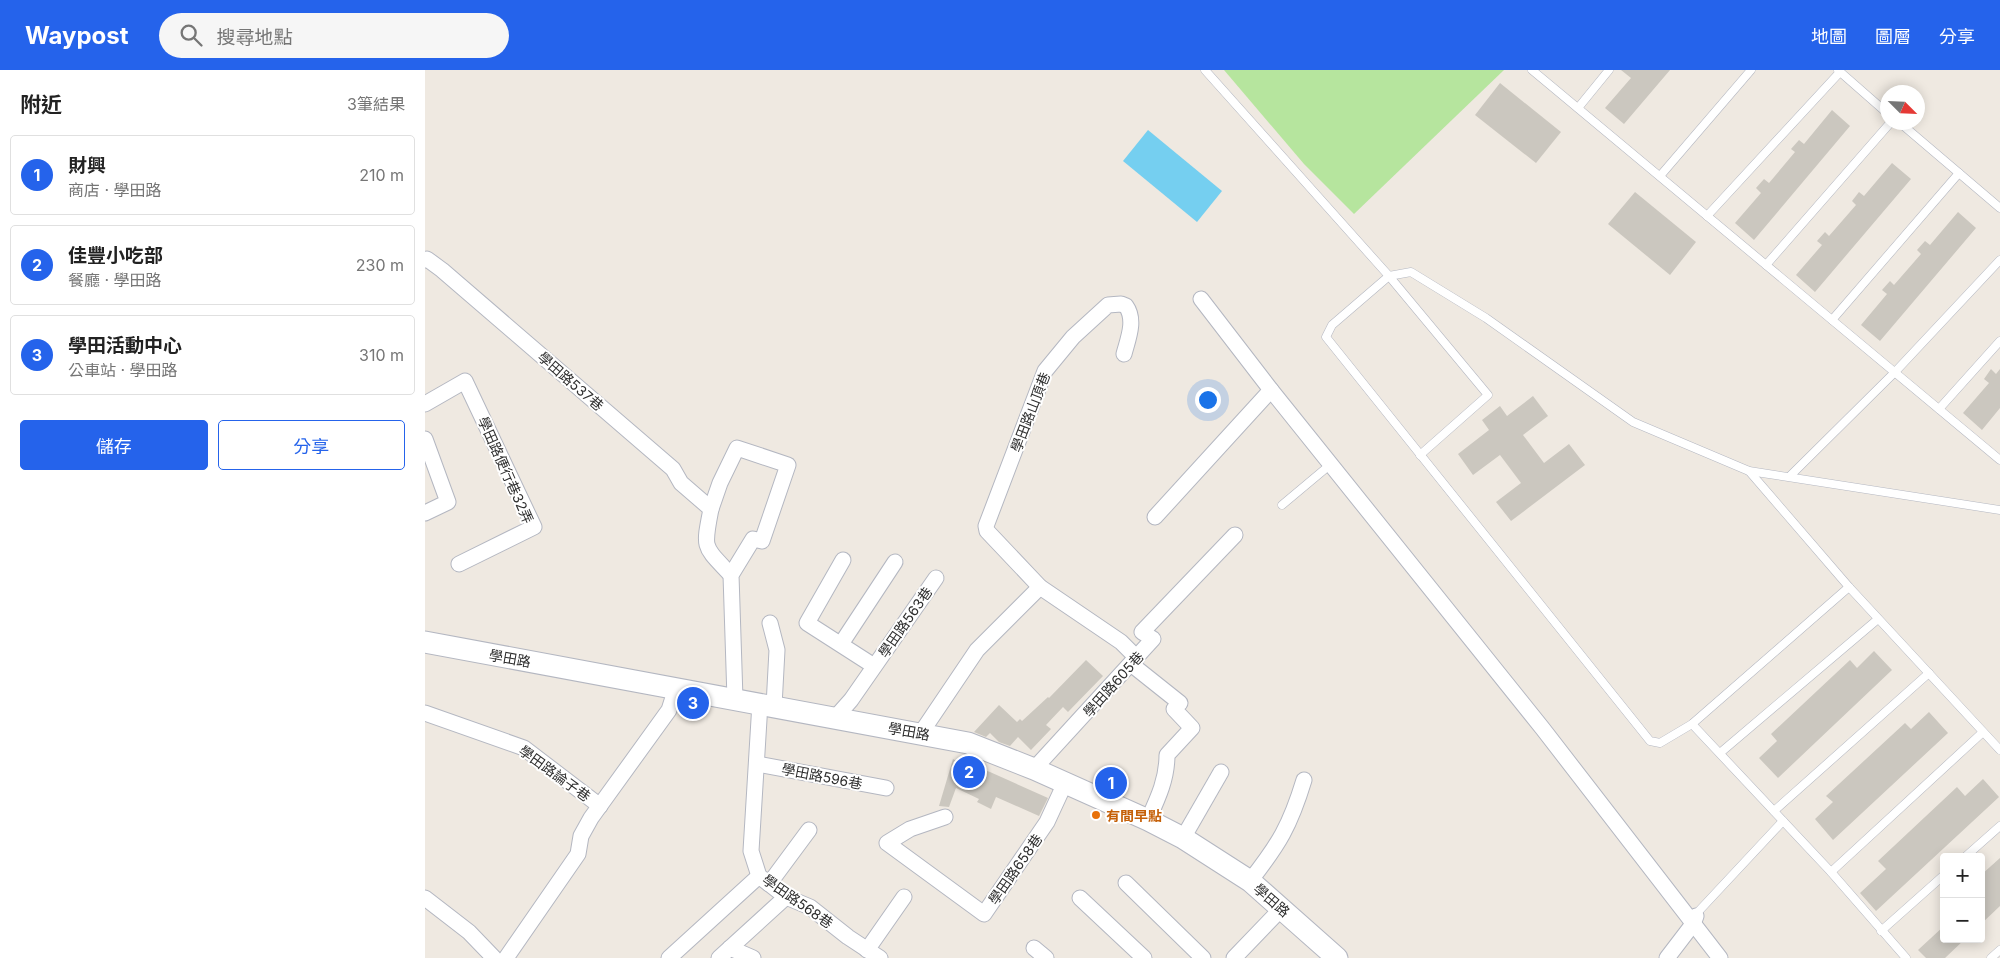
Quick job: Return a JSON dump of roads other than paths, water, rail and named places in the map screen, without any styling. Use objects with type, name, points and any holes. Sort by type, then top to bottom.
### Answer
[{"type":"main road","name":"學田路","points":[[425,642],[767,704],[968,743],[1034,769],[1148,820],[1183,838],[1250,881],[1337,958]]},
{"type":"street","name":"學田路537巷","points":[[426,260],[673,469],[681,483],[711,509]]},
{"type":"street","points":[[1201,299],[1271,390],[1695,918],[1720,958]]},
{"type":"street","name":"學田路山頂巷","points":[[1124,354],[1131,322],[1129,310],[1121,304],[1114,304],[1108,305],[1073,337],[1049,364],[1040,380],[1008,472],[988,520],[987,531],[1040,586],[1121,642],[1134,661],[1180,703],[1174,709],[1192,728],[1167,755],[1167,770],[1161,793],[1148,820]]},
{"type":"street","name":"學田路便行巷32弄","points":[[425,404],[465,381],[534,527],[459,564]]},
{"type":"street","points":[[1155,517],[1271,390]]},
{"type":"street","points":[[425,439],[448,502],[425,513]]},
{"type":"street","points":[[731,575],[709,552],[705,541],[711,509],[720,483],[737,448],[789,465],[762,542],[753,539],[731,575],[735,699]]},
{"type":"street","name":"學田路605巷","points":[[1034,769],[1153,640],[1143,632],[1235,535]]},
{"type":"street","name":"學田路563巷","points":[[843,560],[807,623],[874,666]]},
{"type":"street","points":[[841,644],[895,562]]},
{"type":"street","name":"學田路563巷","points":[[835,718],[851,700],[936,578]]},
{"type":"street","points":[[921,733],[977,650],[1040,586]]},
{"type":"street","name":"學田路568巷","points":[[770,623],[777,650],[757,764],[751,851],[764,880],[786,897],[810,907],[880,958]]},
{"type":"street","name":"學田路論子巷","points":[[506,958],[578,854],[581,836],[600,806],[669,710],[676,688]]},
{"type":"street","name":"學田路論子巷","points":[[425,713],[524,748],[600,806]]},
{"type":"street","name":"學田路596巷","points":[[757,764],[886,788]]},
{"type":"street","points":[[1183,838],[1221,772]]},
{"type":"street","points":[[1250,881],[1277,847],[1287,830],[1304,780]]},
{"type":"street","name":"學田路658巷","points":[[945,816],[910,829],[887,843],[984,914],[1047,822],[1065,783]]},
{"type":"street","points":[[669,958],[764,880],[809,830]]},
{"type":"street","points":[[1126,883],[1203,958]]},
{"type":"street","points":[[724,953],[786,897]]},
{"type":"street","points":[[867,950],[904,897]]},
{"type":"street","points":[[425,898],[469,932],[495,958]]},
{"type":"street","points":[[1080,898],[1144,958]]},
{"type":"street","points":[[1234,958],[1282,908]]},
{"type":"street","points":[[1667,958],[1695,918]]},
{"type":"street","points":[[1034,948],[1046,958]]},
{"type":"street","points":[[724,953],[753,958]]},
{"type":"lane","points":[[1205,70],[1389,276],[1487,395],[1420,455]]},
{"type":"lane","points":[[1532,70],[2000,459]]},
{"type":"lane","points":[[1578,108],[1609,70]]},
{"type":"lane","points":[[1660,176],[1751,70]]},
{"type":"lane","points":[[1707,216],[1839,71],[1880,107]]},
{"type":"lane","points":[[1766,265],[1884,130]]},
{"type":"lane","points":[[1908,130],[2000,208]]},
{"type":"lane","points":[[1832,320],[1959,173]]},
{"type":"lane","points":[[1790,476],[1895,372],[2000,260]]},
{"type":"lane","points":[[1849,587],[1692,724],[1660,743],[1649,741],[1326,338],[1332,325],[1389,276],[1411,272],[1486,318],[1633,422],[1749,471],[2000,510]]},
{"type":"lane","points":[[1939,409],[2000,340]]},
{"type":"lane","points":[[1282,505],[1331,464]]},
{"type":"lane","points":[[1749,471],[1849,587],[2000,750]]},
{"type":"lane","points":[[1720,753],[1878,619]]},
{"type":"lane","points":[[1775,811],[1929,674]]},
{"type":"lane","points":[[1692,724],[1831,872],[1905,958]]},
{"type":"lane","points":[[1831,872],[1983,732]]},
{"type":"lane","points":[[1695,918],[1783,821]]},
{"type":"lane","points":[[1970,853],[2000,826]]},
{"type":"lane","points":[[1881,931],[1940,879]]},
{"type":"lane","points":[[1991,958],[2000,950]]},
{"type":"water","points":[[1148,130],[1222,191],[1197,222],[1123,161]]},
{"type":"place","name":"學田活動中心","points":[[693,703]]},
{"type":"place","name":"佳豐小吃部","points":[[969,772]]},
{"type":"place","name":"財興","points":[[1111,783]]},
{"type":"place","name":"有間早點","points":[[1096,815]]}]
